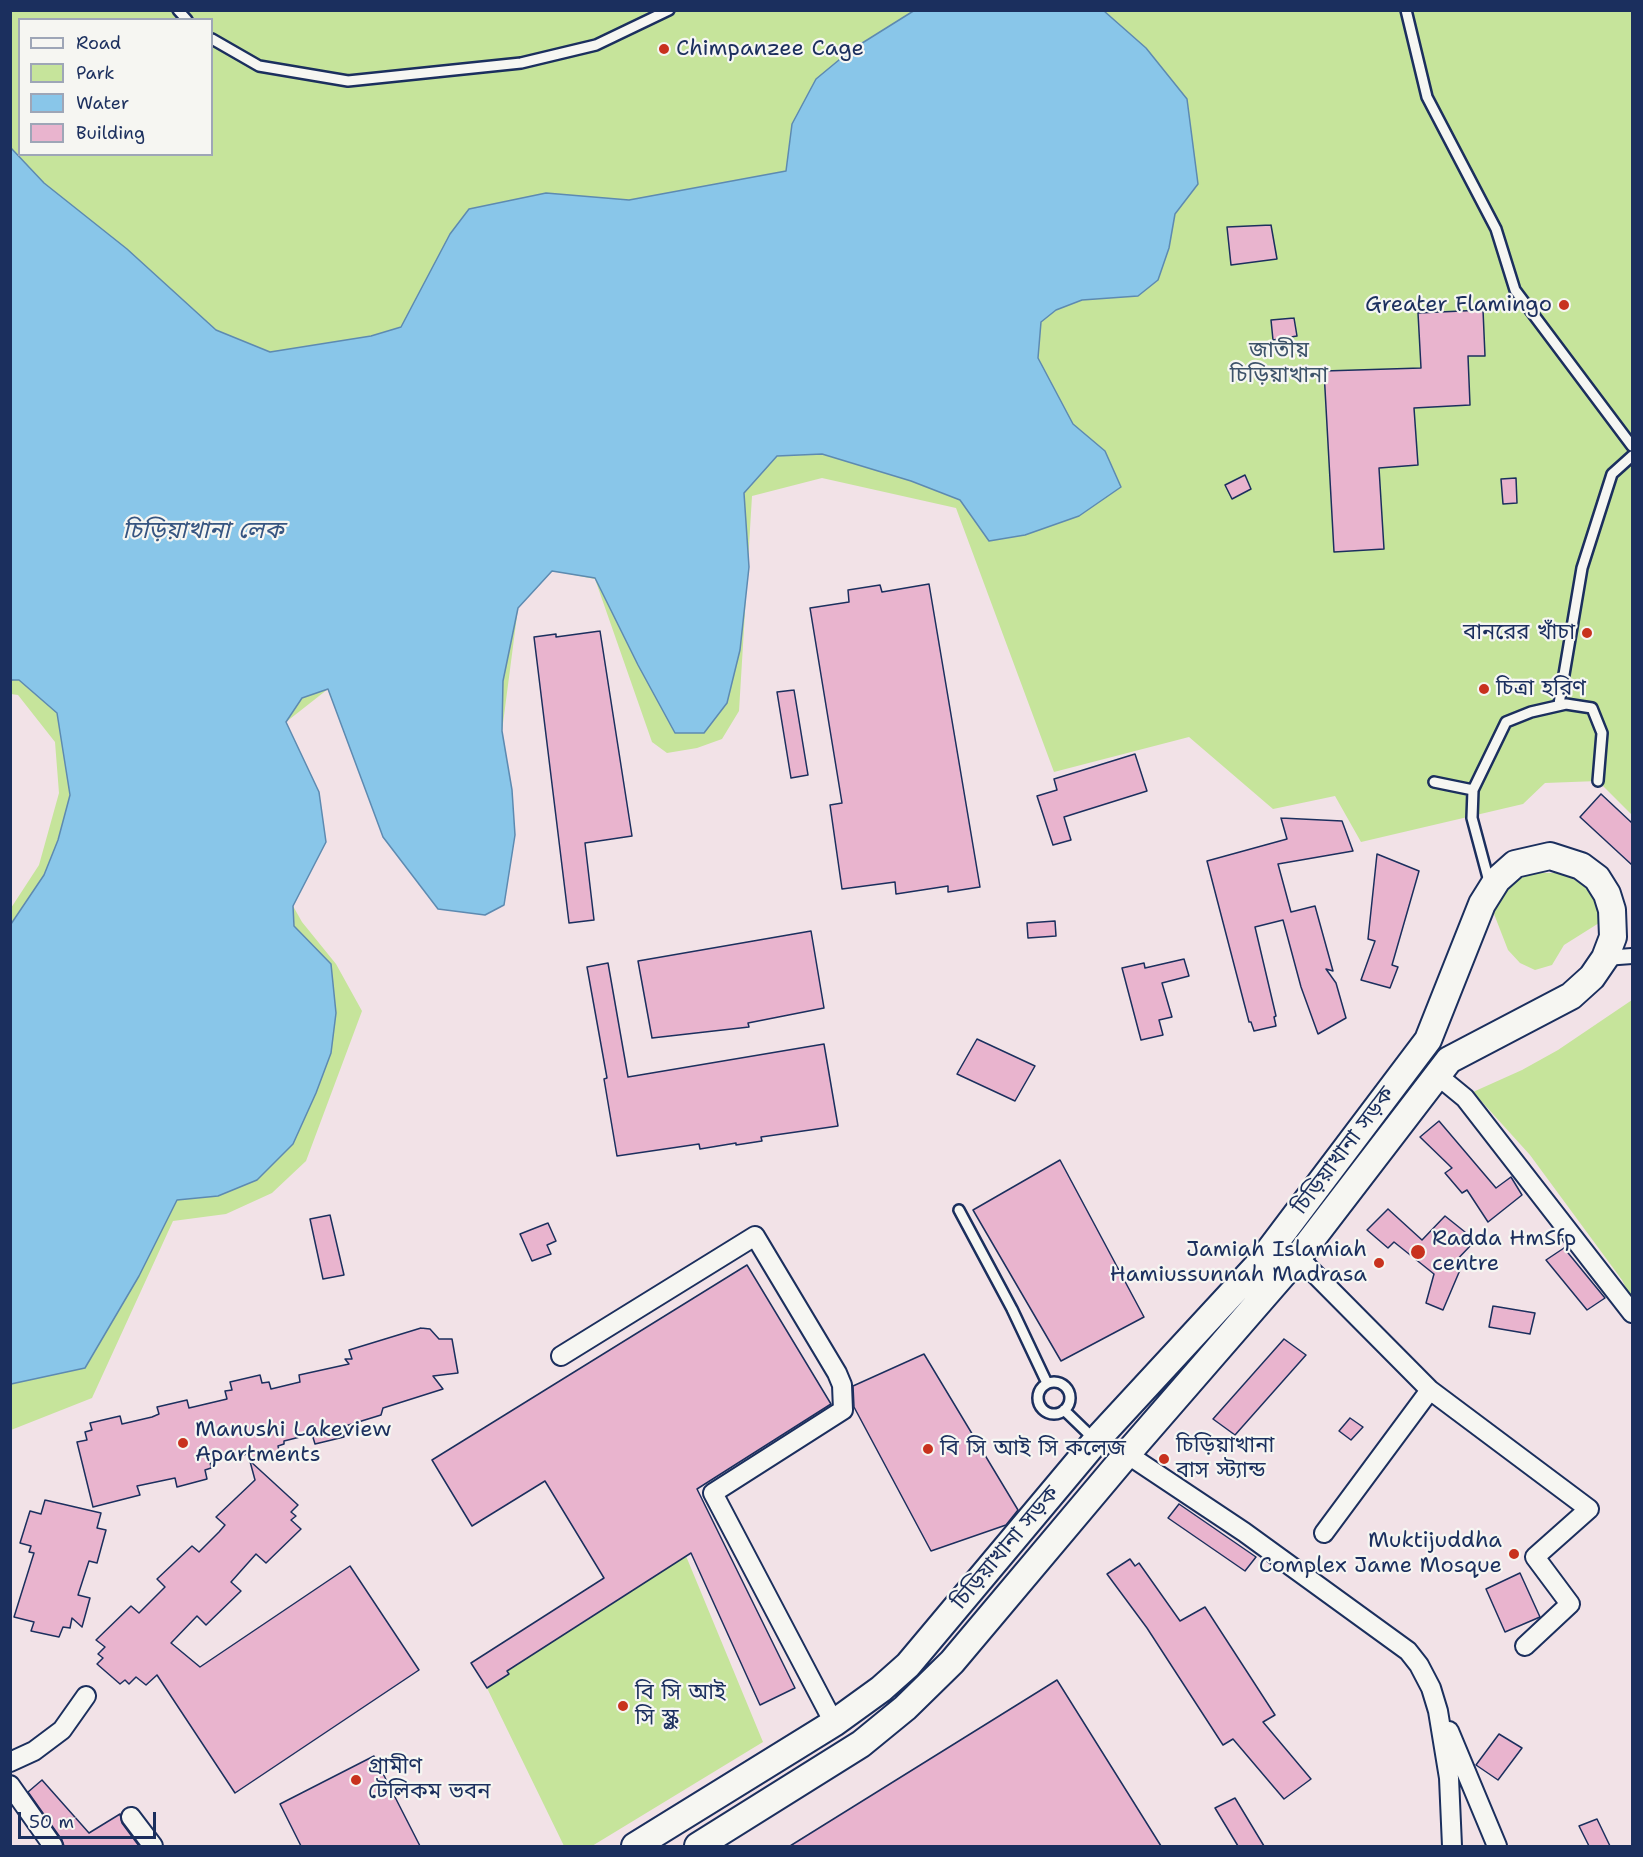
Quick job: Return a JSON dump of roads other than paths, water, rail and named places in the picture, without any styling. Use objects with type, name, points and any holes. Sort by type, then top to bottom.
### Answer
[{"type":"main road","name":"চিড়িয়াখানা সড়ক","points":[[635,1846],[834,1723],[882,1689],[908,1665],[1097,1438],[1259,1264],[1428,1040],[1482,904],[1497,880],[1515,864],[1550,856],[1581,867],[1597,878],[1607,894],[1612,910],[1613,937],[1605,958],[1593,977],[1571,996],[1443,1068],[1298,1257],[1126,1454],[952,1662],[905,1708],[850,1751],[698,1846]]},
{"type":"main road","points":[[1428,1040],[1443,1068]]},
{"type":"main road","points":[[1097,1438],[1126,1454]]},
{"type":"main road","points":[[834,1723],[850,1751]]},
{"type":"street","points":[[1605,958],[1632,956]]},
{"type":"street","points":[[1443,1068],[1632,1313]]},
{"type":"street","points":[[561,1356],[755,1236],[837,1373],[843,1385],[843,1410],[713,1493],[834,1723]]},
{"type":"street","points":[[1298,1257],[1430,1390],[1589,1509],[1535,1557],[1570,1604],[1525,1646]]},
{"type":"street","points":[[1324,1533],[1430,1390]]},
{"type":"street","points":[[1126,1454],[1244,1532],[1408,1651],[1419,1665],[1431,1688],[1497,1846]]},
{"type":"street","points":[[1431,1688],[1445,1743],[1452,1815],[1452,1846]]},
{"type":"street","points":[[10,1762],[34,1751],[62,1730],[86,1696]]},
{"type":"street","points":[[10,1785],[53,1846]]},
{"type":"street","points":[[131,1817],[153,1846]]},
{"type":"lane","points":[[213,40],[259,66],[348,81],[520,63],[596,45],[669,10]]},
{"type":"lane","points":[[1406,10],[1427,97],[1497,229],[1515,290],[1632,446]]},
{"type":"lane","points":[[1559,704],[1582,568],[1612,474],[1632,456]]},
{"type":"lane","points":[[1491,889],[1472,818],[1473,790],[1506,722],[1559,704],[1592,708],[1602,733],[1598,781]]},
{"type":"lane","points":[[1434,782],[1473,790]]},
{"type":"lane","points":[[959,1210],[1012,1309],[1047,1383]]},
{"type":"lane","points":[[1058,1382],[1066,1388],[1070,1402],[1064,1410],[1055,1414],[1042,1407],[1039,1397],[1047,1383],[1058,1382]]},
{"type":"lane","points":[[1064,1410],[1097,1438]]},
{"type":"water","name":"চিড়িয়াখানা লেক","points":[[915,10],[1104,11],[1146,48],[1187,99],[1198,184],[1175,214],[1169,248],[1158,280],[1138,296],[1082,300],[1056,310],[1041,322],[1038,358],[1073,424],[1105,451],[1121,487],[1079,516],[1025,535],[989,541],[960,500],[911,481],[822,454],[777,456],[744,493],[749,567],[740,650],[727,703],[704,733],[675,733],[595,578],[552,571],[518,608],[503,681],[502,731],[512,790],[515,835],[504,905],[485,915],[438,909],[383,837],[328,689],[302,698],[286,722],[319,792],[326,842],[293,906],[294,926],[331,964],[336,1013],[331,1053],[316,1093],[293,1144],[257,1180],[218,1196],[177,1200],[139,1276],[85,1368],[11,1384],[11,924],[44,875],[58,840],[70,795],[57,713],[19,680],[11,680],[11,148],[44,183],[127,249],[216,330],[270,352],[371,336],[401,327],[450,234],[469,209],[546,193],[629,200],[786,171],[792,124],[816,79],[851,50]]},
{"type":"place","name":"Chimpanzee Cage","points":[[664,49]]},
{"type":"place","name":"Greater Flamingo","points":[[1564,305]]},
{"type":"place","name":"বানরের খাঁচা","points":[[1587,633]]},
{"type":"place","name":"চিত্রা হরিণ","points":[[1484,689]]},
{"type":"place","name":"Radda HmSfp centre","points":[[1418,1252]]},
{"type":"place","name":"Jamiah Islamiah Hamiussunnah Madrasa","points":[[1379,1263]]},
{"type":"place","name":"Manushi Lakeview Apartments","points":[[183,1443]]},
{"type":"place","name":"বি সি আই সি কলেজ","points":[[928,1449]]},
{"type":"place","name":"চিড়িয়াখানা বাস স্ট্যান্ড","points":[[1164,1459]]},
{"type":"place","name":"Muktijuddha Complex Jame Mosque","points":[[1514,1554]]},
{"type":"place","name":"বি সি আই সি স্কুল","points":[[623,1706]]},
{"type":"place","name":"গ্রামীণ টেলিকম ভবন","points":[[356,1780]]},
{"type":"park label","name":"জাতীয় চিড়িয়াখানা","points":[[1279,364]]}]
